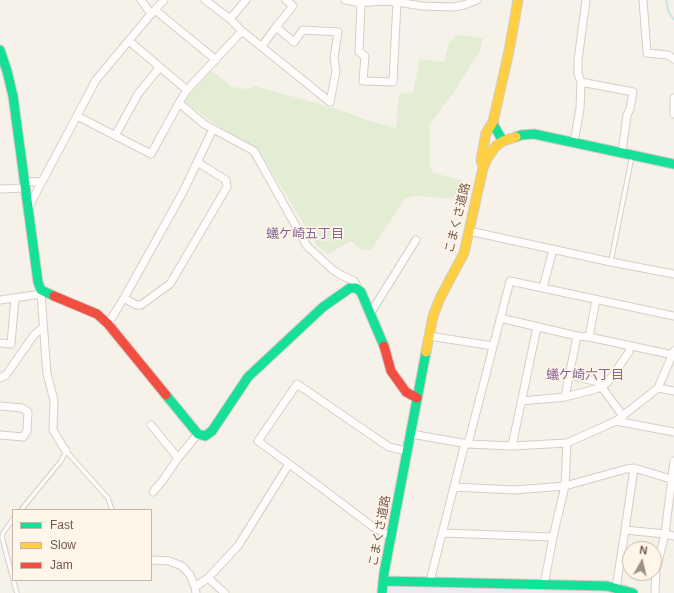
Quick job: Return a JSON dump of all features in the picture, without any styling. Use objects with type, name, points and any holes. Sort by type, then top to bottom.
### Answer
[{"type":"street","points":[[141,0],[153,12],[216,60]]},
{"type":"street","points":[[28,208],[96,80],[164,0]]},
{"type":"street","points":[[205,0],[330,102],[336,71],[334,58],[338,32],[303,30],[294,42],[276,27]]},
{"type":"street","points":[[230,19],[246,0]]},
{"type":"street","points":[[262,46],[293,6],[286,0]]},
{"type":"street","points":[[345,0],[361,3],[384,1],[397,2],[422,6],[464,5],[478,0]]},
{"type":"street","points":[[483,168],[481,160],[486,133],[493,122],[509,51],[518,0]]},
{"type":"street","points":[[574,142],[580,109],[581,82],[578,74],[578,60],[586,0]]},
{"type":"street","points":[[643,0],[647,54],[668,55],[674,59]]},
{"type":"street","points":[[361,3],[359,52],[365,56],[364,81],[394,82],[397,2]]},
{"type":"street","points":[[76,116],[152,154],[187,90],[242,31]]},
{"type":"street","points":[[129,41],[187,90]]},
{"type":"street","points":[[0,50],[10,82],[38,282],[42,293],[47,374],[54,400],[53,430],[66,451]]},
{"type":"street","points":[[115,136],[138,94],[160,67]]},
{"type":"street","points":[[581,82],[633,92],[630,109],[627,114],[622,152]]},
{"type":"street","points":[[674,98],[674,114]]},
{"type":"street","points":[[179,103],[204,124],[254,150],[307,246],[333,270],[356,284],[356,288],[361,292],[384,344],[391,371],[406,392],[417,398]]},
{"type":"street","points":[[493,122],[503,141]]},
{"type":"street","points":[[108,324],[183,192],[213,129]]},
{"type":"street","name":"こまくさ道路","points":[[382,593],[433,316],[440,298],[464,253],[483,168],[488,156],[496,146],[503,141],[512,137],[534,134],[674,164]]},
{"type":"street","points":[[124,298],[136,305],[141,305],[170,284],[227,187],[226,180],[197,162]]},
{"type":"street","points":[[0,189],[42,181]]},
{"type":"street","points":[[469,231],[553,250],[674,274]]},
{"type":"street","points":[[370,314],[416,240]]},
{"type":"street","points":[[543,288],[553,250]]},
{"type":"street","points":[[430,581],[510,281],[674,316]]},
{"type":"street","points":[[0,297],[0,300],[42,293],[97,314],[108,324],[198,434],[205,436],[212,431],[248,376],[323,307],[350,288],[356,288]]},
{"type":"street","points":[[0,343],[11,344],[15,298]]},
{"type":"street","points":[[589,337],[596,300]]},
{"type":"street","points":[[411,434],[467,443],[512,446],[567,443],[616,421],[658,388],[674,353],[577,336],[500,318]]},
{"type":"street","points":[[0,378],[6,375],[34,336],[43,327]]},
{"type":"street","points":[[512,446],[537,327]]},
{"type":"street","points":[[429,336],[493,346]]},
{"type":"street","points":[[565,397],[577,336]]},
{"type":"street","points":[[522,401],[565,397],[602,387],[608,382],[629,352],[630,346]]},
{"type":"street","points":[[570,375],[598,382],[623,416]]},
{"type":"street","points":[[386,534],[373,527],[258,441],[297,384],[389,447],[407,451]]},
{"type":"street","points":[[658,388],[674,391]]},
{"type":"street","points":[[0,406],[22,408],[28,412],[27,432],[23,437],[0,435]]},
{"type":"street","points":[[616,421],[674,432]]},
{"type":"street","points":[[151,425],[178,458]]},
{"type":"street","points":[[152,492],[198,434]]},
{"type":"street","points":[[544,585],[565,486],[567,443]]},
{"type":"street","points":[[655,593],[656,570],[665,534],[673,480],[674,461]]},
{"type":"street","points":[[152,560],[169,562],[182,566],[190,575],[196,590],[238,546],[289,464]]},
{"type":"street","points":[[454,487],[514,490],[565,486],[634,468],[673,480]]},
{"type":"street","points":[[616,588],[626,530],[634,468]]},
{"type":"street","points":[[626,530],[674,536]]},
{"type":"street","points":[[443,534],[553,537]]},
{"type":"street","points":[[208,578],[225,593]]},
{"type":"street","points":[[383,581],[607,586],[630,593]]},
{"type":"lane","points":[[611,262],[632,155]]},
{"type":"lane","points":[[21,509],[61,461],[66,451],[108,498],[112,509]]},
{"type":"lane","points":[[12,520],[3,533],[2,537],[12,575]]},
{"type":"lane","points":[[13,581],[17,593]]},
{"type":"shaded area","points":[[391,586],[607,590],[620,593],[388,593]]},
{"type":"green space","points":[[457,35],[483,38],[480,51],[453,93],[429,125],[429,165],[433,173],[462,180],[461,199],[413,196],[405,199],[371,250],[361,250],[351,241],[328,254],[318,247],[258,149],[217,125],[183,101],[212,71],[232,87],[248,89],[255,86],[337,109],[367,120],[396,128],[399,94],[413,92],[420,59],[444,62],[449,43]]},
{"type":"waterway","points":[[666,0],[669,13],[674,20]]},
{"type":"traffic: fast","points":[[0,50],[13,96],[38,282],[41,290],[54,296]]},
{"type":"traffic: fast","points":[[493,122],[503,141]]},
{"type":"traffic: fast","points":[[516,137],[534,134],[674,164]]},
{"type":"traffic: fast","points":[[166,395],[198,434],[205,436],[212,431],[248,377],[323,307],[350,288],[356,288],[361,292],[384,346]]},
{"type":"traffic: fast","points":[[382,593],[384,573],[426,352]]},
{"type":"traffic: fast","points":[[383,581],[607,586],[633,593]]},
{"type":"traffic: slow","points":[[482,164],[481,160],[486,133],[493,122],[509,51],[518,0]]},
{"type":"traffic: slow","points":[[426,352],[433,316],[440,298],[464,253],[483,168],[488,157],[496,146],[503,141],[516,137]]},
{"type":"traffic: jam","points":[[54,296],[97,314],[108,324],[166,395]]},
{"type":"traffic: jam","points":[[384,346],[391,371],[406,392],[417,398]]},
{"type":"district","name":"蟻ケ崎五丁目","points":[[305,234]]},
{"type":"district","name":"蟻ケ崎六丁目","points":[[585,375]]}]
